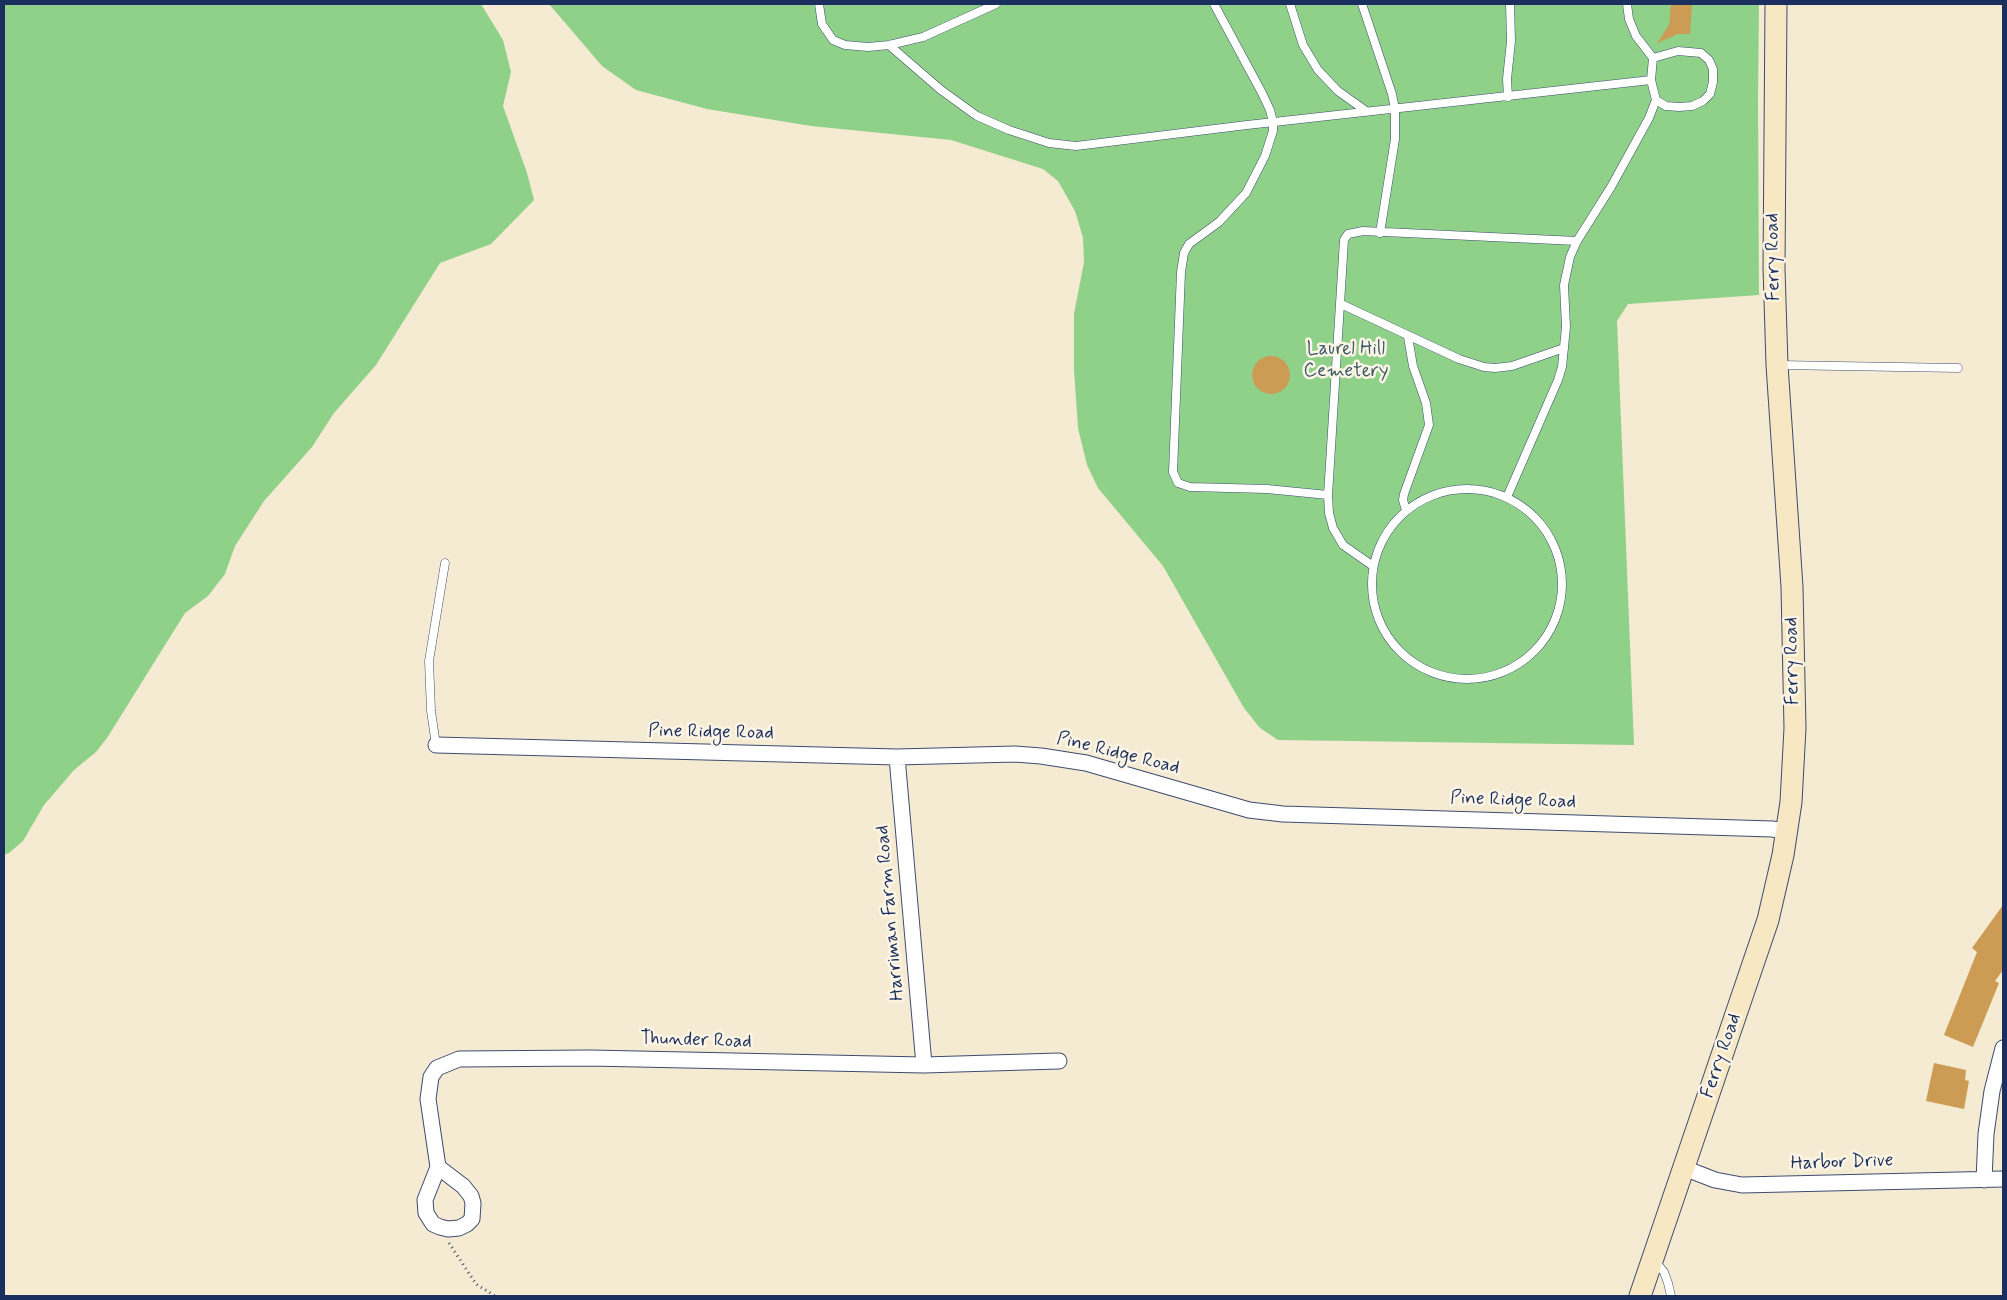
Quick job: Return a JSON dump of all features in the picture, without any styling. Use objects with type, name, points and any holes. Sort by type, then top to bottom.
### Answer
[{"type":"main road","name":"Ferry Road","points":[[1640,1296],[1768,920],[1787,831],[1793,766],[1794,656],[1792,587],[1777,364],[1773,191],[1776,4]]},
{"type":"street","name":"Pine Ridge Road","points":[[436,745],[897,757],[1015,754],[1086,763],[1248,810],[1283,814],[1787,831]]},
{"type":"street","name":"Harriman Farm Road","points":[[897,757],[924,1066]]},
{"type":"street","points":[[1984,1180],[1986,1134],[1992,1092],[2003,1048]]},
{"type":"street","name":"Thunder Road","points":[[440,1227],[428,1219],[425,1206],[425,1200],[438,1167],[428,1099],[429,1085],[431,1077],[438,1068],[460,1059],[590,1058],[924,1066],[1059,1061]]},
{"type":"street","points":[[438,1167],[463,1186],[471,1196],[474,1211],[472,1219],[459,1228],[448,1229],[440,1227]]},
{"type":"street","name":"Harbor Drive","points":[[1684,1168],[1715,1180],[1742,1185],[2003,1179]]},
{"type":"lane","points":[[818,4],[822,24],[833,40],[845,45],[868,47],[889,45],[923,37],[996,4]]},
{"type":"lane","points":[[1214,4],[1262,93],[1273,122],[1273,131],[1266,156],[1246,193],[1218,222],[1189,244],[1184,253],[1181,272],[1173,472],[1178,483],[1190,487],[1267,489],[1328,495]]},
{"type":"lane","points":[[1290,4],[1303,44],[1318,70],[1338,91],[1366,111]]},
{"type":"lane","points":[[1362,4],[1392,94],[1395,109],[1394,139],[1380,233]]},
{"type":"lane","points":[[1508,97],[1507,79],[1511,41],[1510,4]]},
{"type":"lane","points":[[1506,497],[1562,367],[1566,327],[1564,285],[1570,257],[1577,241],[1611,187],[1649,118],[1656,100],[1651,80],[1652,58],[1636,36],[1629,19],[1627,4]]},
{"type":"lane","points":[[889,45],[941,90],[977,116],[1009,130],[1049,143],[1085,146],[1136,138],[1366,111],[1651,80]]},
{"type":"lane","points":[[1652,58],[1678,52],[1696,52],[1709,60],[1713,69],[1713,82],[1710,94],[1703,101],[1692,106],[1679,107],[1666,106],[1656,100]]},
{"type":"lane","points":[[1373,566],[1349,552],[1336,537],[1329,513],[1328,495],[1344,240],[1348,234],[1354,232],[1577,241]]},
{"type":"lane","points":[[1340,304],[1408,337],[1459,359],[1484,367],[1512,366],[1564,348]]},
{"type":"lane","points":[[1406,510],[1404,494],[1429,425],[1426,403],[1413,366],[1408,337]]},
{"type":"lane","points":[[1777,364],[1958,368]]},
{"type":"lane","points":[[1481,489],[1506,497],[1523,507],[1545,528],[1558,556],[1562,586],[1557,617],[1546,637],[1531,655],[1506,672],[1476,679],[1461,680],[1431,672],[1405,656],[1385,633],[1378,619],[1371,589],[1373,566],[1384,537],[1397,518],[1406,510],[1421,500],[1450,490],[1481,489]]},
{"type":"lane","points":[[436,745],[431,711],[429,661],[445,563]]},
{"type":"lane","points":[[1653,1259],[1664,1272],[1671,1296]]},
{"type":"path","points":[[440,1227],[476,1284],[495,1296]]},
{"type":"green space","points":[[4,4],[481,4],[503,40],[511,72],[503,106],[527,173],[534,200],[491,244],[440,263],[376,365],[334,413],[312,447],[264,501],[235,546],[225,574],[208,596],[185,613],[107,738],[96,752],[74,770],[44,805],[23,841],[4,855]]},
{"type":"green space","name":"Laurel Hill Cemetery","points":[[549,4],[1759,4],[1759,295],[1628,304],[1617,321],[1634,745],[1278,740],[1260,728],[1244,708],[1163,566],[1098,488],[1087,465],[1078,428],[1074,370],[1074,314],[1084,262],[1083,238],[1075,211],[1058,181],[1043,169],[951,140],[811,126],[707,109],[636,90],[602,66]]},
{"type":"building","points":[[1671,4],[1692,4],[1690,34],[1678,34],[1657,43],[1669,25]]},
{"type":"building","points":[[1271,356],[1284,362],[1290,375],[1284,388],[1271,394],[1258,388],[1252,375],[1258,362]]},
{"type":"building","points":[[2003,905],[2003,970],[1995,981],[1999,983],[1973,1047],[1944,1035],[1977,952],[1972,948]]},
{"type":"building","points":[[1934,1063],[1966,1070],[1965,1080],[1969,1081],[1964,1109],[1926,1101]]}]
